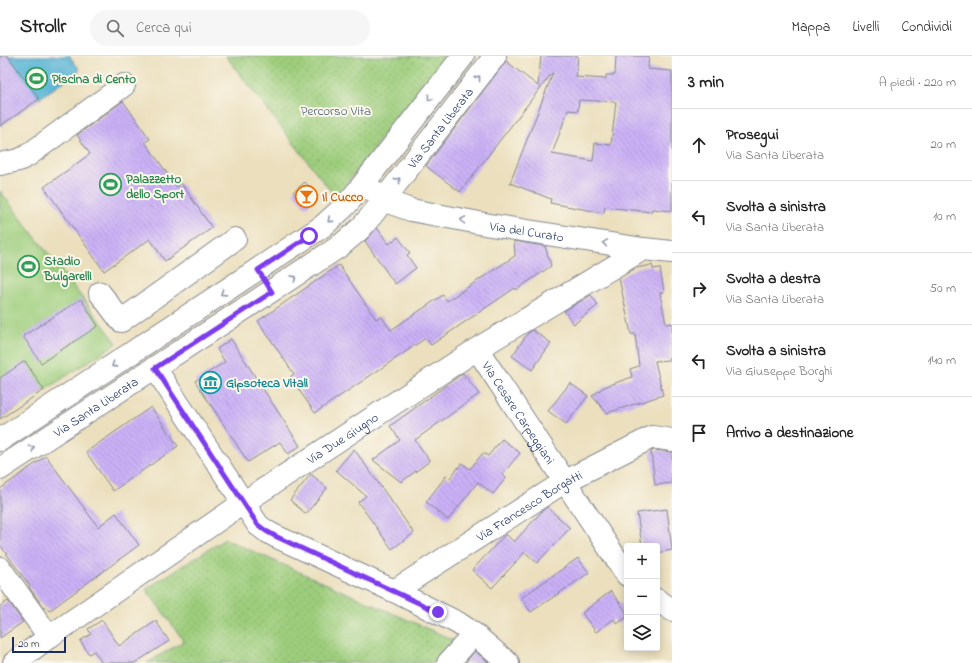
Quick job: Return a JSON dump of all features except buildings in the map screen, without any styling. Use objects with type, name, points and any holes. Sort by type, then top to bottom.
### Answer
[{"type":"street","name":"Via Santa Liberata","points":[[0,440],[323,226],[345,206],[364,183],[463,56]]},
{"type":"street","name":"Via Santa Liberata","points":[[0,469],[340,246],[360,229],[495,56]]},
{"type":"street","points":[[0,164],[19,160],[27,156],[124,85]]},
{"type":"street","points":[[364,183],[384,199]]},
{"type":"street","name":"Via del Curato","points":[[384,199],[411,210],[490,225],[672,252]]},
{"type":"street","points":[[100,293],[121,321],[235,239]]},
{"type":"street","name":"Via Due Giugno","points":[[14,663],[48,637],[243,503],[477,349],[644,249]]},
{"type":"street","points":[[258,270],[272,292]]},
{"type":"street","name":"Via Cesare Carpeggiani","points":[[477,349],[624,571]]},
{"type":"street","points":[[155,368],[258,525],[266,531],[438,612],[474,634],[508,663]]},
{"type":"street","name":"Via Francesco Borgatti","points":[[394,591],[564,482],[652,437],[672,440]]},
{"type":"street","points":[[0,568],[48,637]]},
{"type":"street","points":[[660,602],[672,610]]},
{"type":"street","points":[[448,663],[474,634]]},
{"type":"green space","name":"Percorso Vita","points":[[226,56],[449,56],[395,121],[336,198]]},
{"type":"green space","name":"Stadio Bulgarelli","points":[[0,191],[117,343],[0,419]]},
{"type":"green space","points":[[225,539],[460,643],[442,663],[147,663],[184,641],[146,589]]},
{"type":"water","points":[[0,56],[71,56],[70,57],[80,70],[0,126]]},
{"type":"place","name":"Piscina di Cento","points":[[37,78]]},
{"type":"place","name":"Palazzetto dello Sport","points":[[111,185]]},
{"type":"place","name":"Il Cucco","points":[[306,196]]},
{"type":"place","name":"Stadio Bulgarelli","points":[[29,267]]},
{"type":"place","name":"Gipsoteca Vitali","points":[[210,382]]},
{"type":"route","points":[[309,236],[258,270],[272,292],[155,368],[258,525],[275,536],[438,612]]}]
